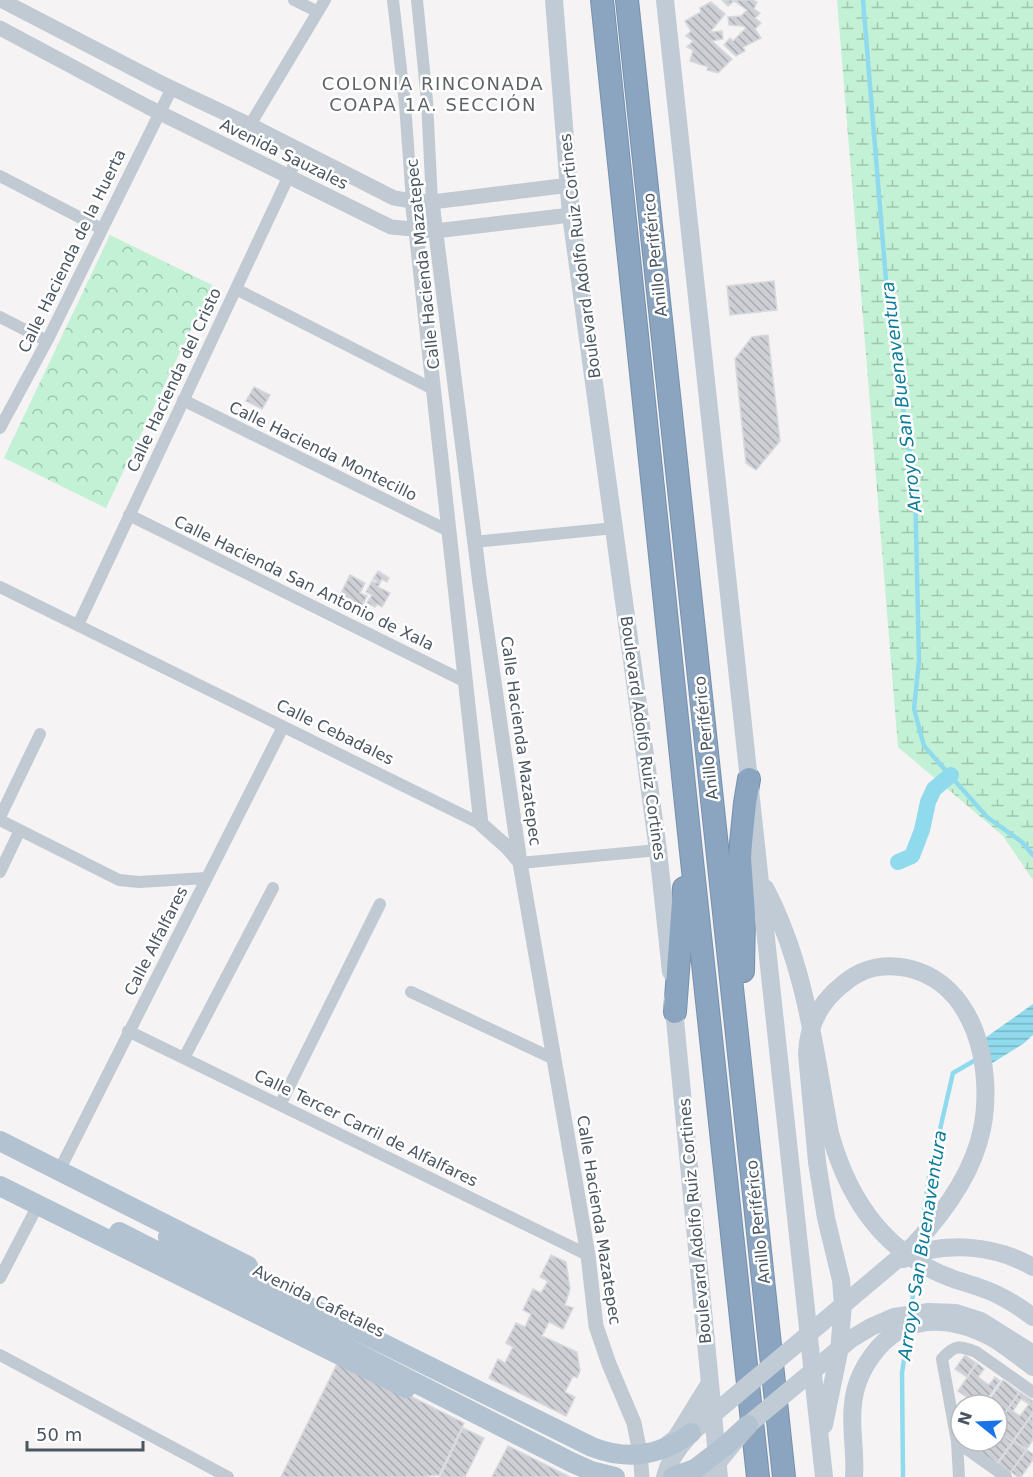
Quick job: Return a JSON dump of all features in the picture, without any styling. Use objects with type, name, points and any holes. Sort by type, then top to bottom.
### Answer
[{"type":"highway","name":"Anillo Periférico","points":[[602,0],[758,1477]]},
{"type":"highway","name":"Anillo Periférico","points":[[627,0],[784,1477]]},
{"type":"highway","points":[[738,1032],[744,948],[740,858],[749,779]]},
{"type":"highway","points":[[675,1012],[689,833]]},
{"type":"main road","name":"Boulevard Adolfo Ruiz Cortines","points":[[554,0],[571,215],[658,850],[719,1477]]},
{"type":"main road","points":[[664,0],[825,1477]]},
{"type":"main road","points":[[760,878],[782,923],[799,970],[830,1133],[841,1169],[852,1193],[881,1232],[926,1267],[952,1279],[995,1293],[1033,1317]]},
{"type":"main road","points":[[86,1185],[93,1192],[136,1215],[168,1238],[603,1451],[619,1455],[643,1455],[668,1447],[691,1433],[886,1268],[914,1246],[951,1200],[970,1166],[982,1129],[985,1091],[981,1052],[962,1005],[955,996],[938,981],[915,970],[881,966],[870,968],[851,977],[825,1000],[813,1021],[807,1043],[817,1162],[826,1218],[841,1280],[843,1304],[839,1352],[820,1439]]},
{"type":"main road","name":"Avenida Cafetales","points":[[0,1141],[571,1426],[611,1445],[640,1453]]},
{"type":"main road","points":[[0,1172],[573,1463],[614,1477]]},
{"type":"main road","points":[[0,1186],[586,1477]]},
{"type":"main road","points":[[886,1268],[914,1254],[956,1247],[974,1248],[1012,1256],[1033,1267]]},
{"type":"main road","points":[[674,1477],[695,1469],[725,1446],[851,1339],[894,1317],[929,1312],[956,1313],[981,1321],[1033,1354]]},
{"type":"main road","points":[[854,1477],[853,1404],[859,1379],[874,1353],[896,1332],[916,1324],[935,1321],[956,1323],[996,1341],[1033,1367]]},
{"type":"main road","points":[[640,1453],[657,1449],[676,1438],[710,1383]]},
{"type":"main road","points":[[706,1477],[748,1425]]},
{"type":"main road","points":[[547,1459],[559,1458],[567,1454],[575,1443],[576,1436],[571,1426]]},
{"type":"main road","points":[[665,1477],[675,1452],[691,1433]]},
{"type":"street","name":"Avenida Sauzales","points":[[1,0],[394,198],[432,202],[570,185]]},
{"type":"street","points":[[250,124],[325,0]]},
{"type":"street","name":"Calle Hacienda Mazatepec","points":[[393,0],[405,104],[412,201],[481,824]]},
{"type":"street","name":"Calle Hacienda Mazatepec","points":[[417,0],[427,101],[435,231],[474,542],[520,863],[588,1255],[596,1326],[634,1423],[642,1477]]},
{"type":"street","points":[[299,2],[318,12]]},
{"type":"street","name":"Avenida Sauzales","points":[[0,28],[159,112],[391,227],[435,231],[571,215]]},
{"type":"street","name":"Calle Hacienda de la Huerta","points":[[0,428],[47,341],[172,88]]},
{"type":"street","points":[[405,104],[427,101]]},
{"type":"street","name":"Calle Hacienda del Cristo","points":[[78,625],[301,150]]},
{"type":"street","points":[[0,176],[102,230]]},
{"type":"street","points":[[356,210],[369,185]]},
{"type":"street","points":[[236,289],[433,389]]},
{"type":"street","points":[[425,313],[446,311]]},
{"type":"street","points":[[0,317],[47,341]]},
{"type":"street","name":"Calle Hacienda Montecillo","points":[[183,400],[449,531]]},
{"type":"street","name":"Calle Hacienda San Antonio de Xala","points":[[129,515],[465,681]]},
{"type":"street","points":[[474,542],[614,528]]},
{"type":"street","points":[[455,588],[480,584]]},
{"type":"street","name":"Calle Cebadales","points":[[0,587],[481,824],[508,848],[520,863]]},
{"type":"street","name":"Calle Alfalfares","points":[[59,1171],[283,727]]},
{"type":"street","points":[[40,734],[0,819],[118,880],[139,882],[206,878]]},
{"type":"street","points":[[0,872],[20,830]]},
{"type":"street","points":[[520,863],[658,850]]},
{"type":"street","points":[[184,1058],[273,888]]},
{"type":"street","points":[[280,1105],[380,904]]},
{"type":"street","points":[[411,992],[554,1059]]},
{"type":"street","name":"Calle Tercer Carril de Alfalfares","points":[[128,1031],[588,1255]]},
{"type":"street","points":[[0,1278],[38,1205]]},
{"type":"street","points":[[949,1398],[942,1359],[956,1347],[976,1352],[1033,1392]]},
{"type":"street","points":[[0,1355],[228,1477]]},
{"type":"street","points":[[611,1445],[614,1477]]},
{"type":"street","points":[[629,1477],[640,1453]]},
{"type":"street","points":[[958,1453],[959,1477]]},
{"type":"street","points":[[972,1453],[1006,1477]]},
{"type":"green space","points":[[837,0],[1033,0],[1033,880],[1003,836],[898,747]]},
{"type":"green space","points":[[110,235],[212,285],[106,508],[4,458]]},
{"type":"water","points":[[1033,1004],[1033,1035],[1023,1044],[986,1067],[978,1043]]},
{"type":"building","points":[[722,0],[752,0],[757,2],[754,9],[760,13],[755,18],[761,23],[755,29],[761,38],[743,47],[745,51],[736,56],[724,45],[730,38],[733,41],[746,28],[729,25],[728,17],[741,16],[747,10],[734,1],[728,6]]},
{"type":"building","points":[[711,2],[725,14],[710,32],[722,31],[723,39],[712,41],[732,59],[718,73],[690,61],[693,50],[687,47],[693,41],[686,36],[691,31],[685,21],[701,12],[700,8]]},
{"type":"building","points":[[774,281],[777,310],[730,315],[727,286]]},
{"type":"building","points":[[768,335],[780,441],[756,470],[746,463],[735,359],[752,337]]},
{"type":"building","points":[[254,387],[270,395],[262,409],[246,401]]},
{"type":"building","points":[[378,571],[389,578],[387,582],[382,579],[378,587],[390,593],[382,607],[377,604],[375,607],[367,603],[372,595],[366,592],[372,581],[376,583],[377,581],[373,579]]},
{"type":"building","points":[[350,575],[365,583],[360,593],[367,596],[362,606],[340,595]]},
{"type":"building","points":[[551,1255],[566,1262],[570,1289],[565,1305],[573,1308],[563,1329],[549,1322],[542,1336],[577,1352],[580,1371],[577,1378],[573,1376],[565,1392],[575,1397],[566,1416],[489,1378],[498,1359],[505,1363],[513,1347],[506,1343],[516,1323],[525,1327],[531,1314],[523,1310],[533,1289],[541,1293],[548,1281],[540,1277]]},
{"type":"building","points":[[965,1355],[976,1363],[967,1377],[955,1369]]},
{"type":"building","points":[[339,1360],[464,1423],[439,1475],[281,1477]]},
{"type":"building","points":[[977,1363],[984,1369],[978,1377],[989,1385],[995,1377],[1000,1381],[992,1393],[961,1393],[958,1391]]},
{"type":"building","points":[[1003,1380],[1019,1392],[1009,1407],[1009,1393],[994,1393]]},
{"type":"building","points":[[1020,1392],[1033,1401],[1033,1412],[1012,1442],[1009,1440],[1009,1408]],"holes":[[[1021,1399],[1029,1404],[1020,1416],[1013,1411]]]},
{"type":"building","points":[[1033,1414],[1033,1440],[1027,1449],[1014,1441]]},
{"type":"building","points":[[463,1428],[484,1438],[465,1477],[440,1477]]},
{"type":"building","points":[[1014,1441],[1026,1450],[1010,1473],[997,1465],[1006,1453],[1009,1453],[1009,1448]]},
{"type":"building","points":[[508,1446],[570,1477],[492,1477]]},
{"type":"building","points":[[1027,1450],[1033,1454],[1033,1460],[1021,1477],[1018,1477],[1011,1472]]},
{"type":"building","points":[[976,1453],[1004,1453],[995,1466]]},
{"type":"waterway","name":"Arroyo San Buenaventura","points":[[863,0],[889,317],[915,486],[919,661],[914,709],[924,746],[987,817],[1022,842],[1033,855]]},
{"type":"waterway","points":[[898,862],[912,856],[934,789],[951,775]]},
{"type":"waterway","name":"Arroyo San Buenaventura","points":[[922,1227],[929,1177],[953,1073],[979,1058]]},
{"type":"waterway","name":"Arroyo San Buenaventura","points":[[911,1310],[917,1265]]},
{"type":"waterway","name":"Arroyo San Buenaventura","points":[[903,1477],[902,1373],[908,1333]]},
{"type":"district","name":"COLONIA RINCONADA COAPA 1A. SECCIÓN","points":[[433,94]]}]
